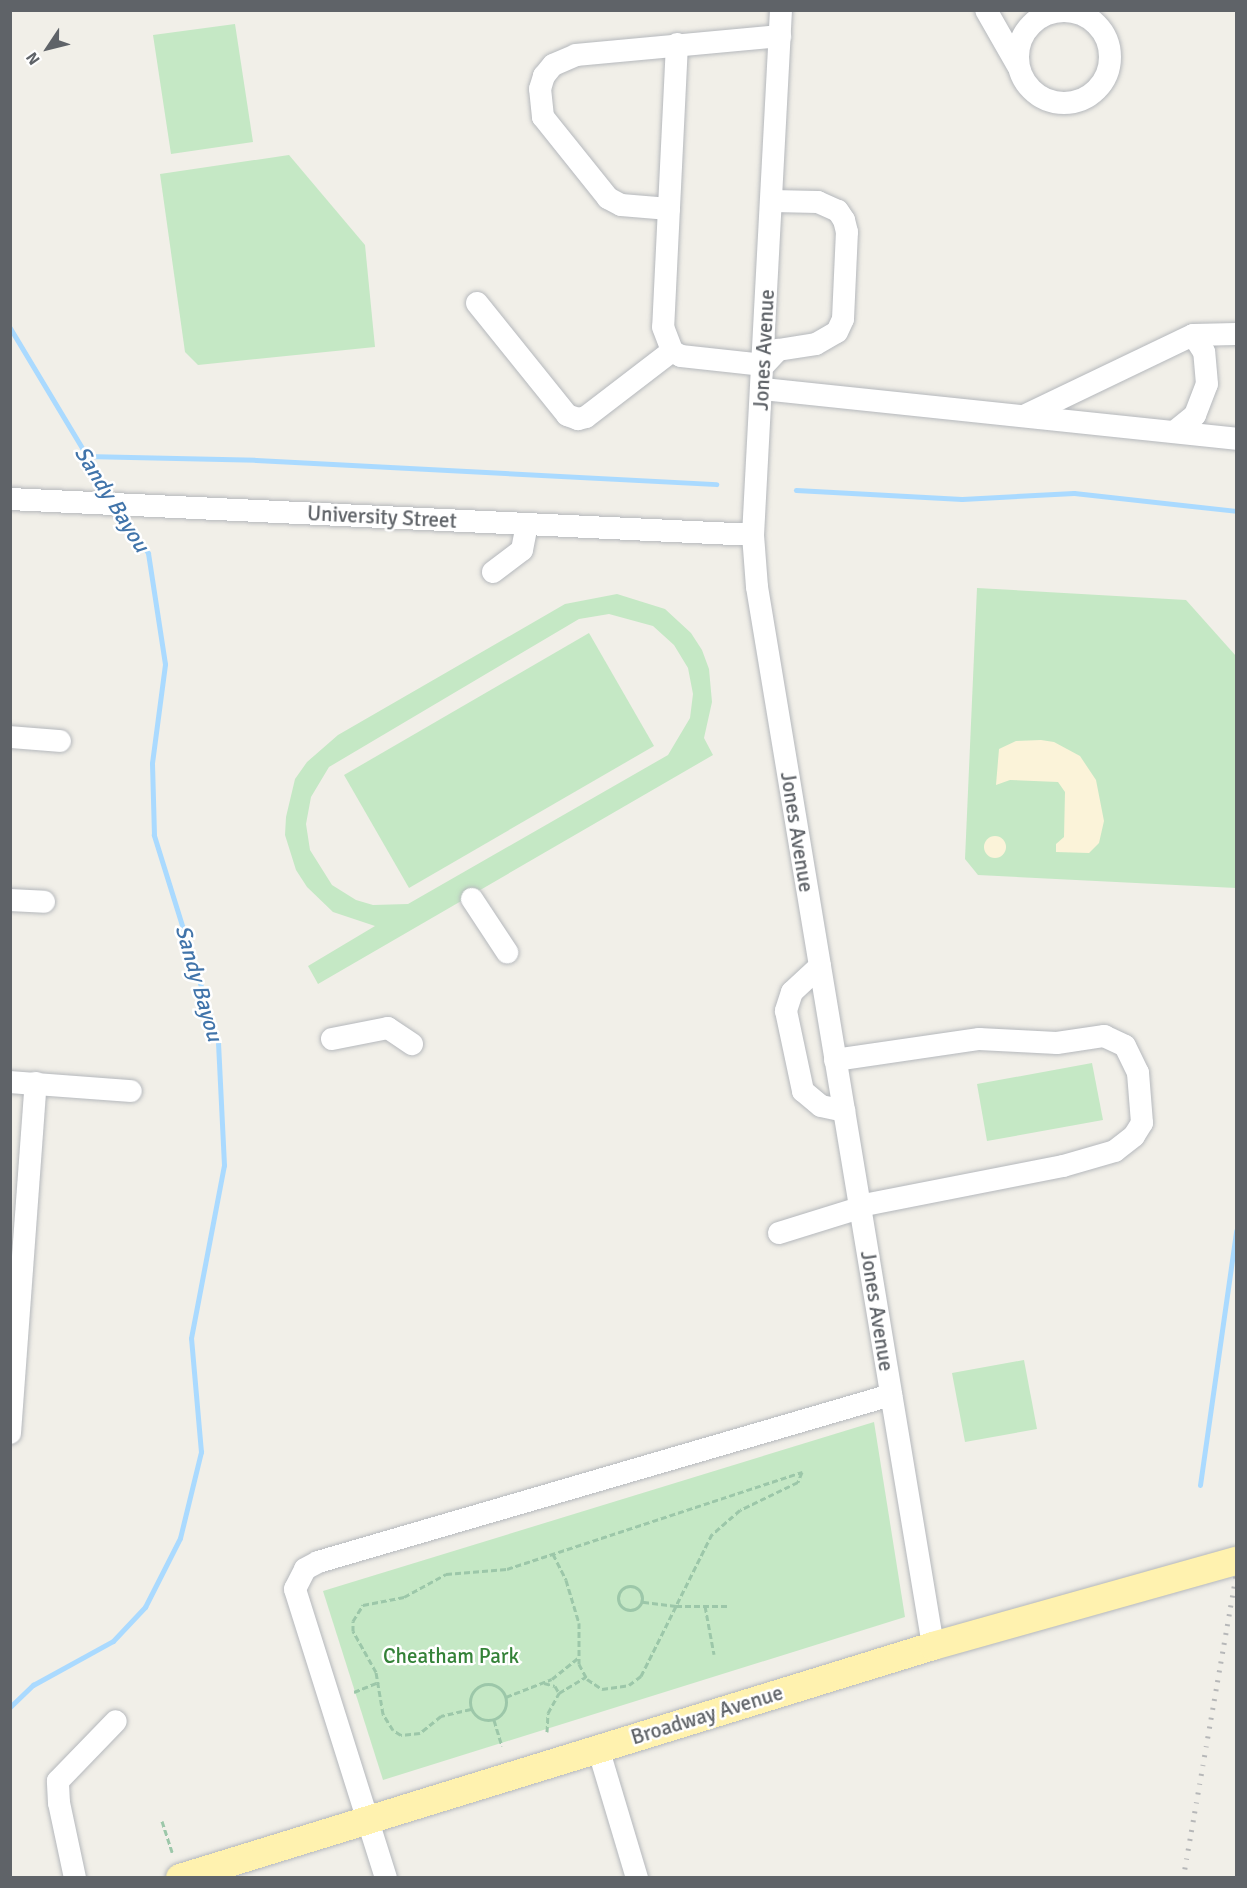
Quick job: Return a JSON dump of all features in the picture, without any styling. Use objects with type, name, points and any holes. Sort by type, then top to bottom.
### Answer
[{"type":"main road","name":"Broadway Avenue","points":[[176,1865],[368,1819],[933,1646],[1236,1561]]},
{"type":"street","name":"Jones Avenue","points":[[781,10],[763,389],[753,535],[757,587],[933,1646]]},
{"type":"street","points":[[986,10],[1035,94],[1049,101],[1072,102],[1092,94],[1108,70],[1110,55],[1100,28],[1087,14],[1053,10]]},
{"type":"street","points":[[1018,68],[1022,36],[1038,19],[1061,11]]},
{"type":"street","points":[[669,209],[621,205],[608,198],[550,129],[540,104],[540,89],[544,76],[563,59],[677,44],[780,36]]},
{"type":"street","points":[[677,44],[663,327],[672,351],[681,356],[764,365],[778,350],[816,344],[837,332],[843,319],[847,232],[837,211],[818,202],[772,201]]},
{"type":"street","points":[[477,303],[567,415],[578,419],[586,417],[672,351]]},
{"type":"street","points":[[1022,416],[1193,335],[1236,334]]},
{"type":"street","points":[[1174,432],[1196,415],[1207,384],[1204,352],[1193,335]]},
{"type":"street","points":[[763,389],[1236,439]]},
{"type":"street","name":"University Street","points":[[10,499],[753,535]]},
{"type":"street","points":[[493,572],[522,550],[527,524]]},
{"type":"street","points":[[10,737],[60,741]]},
{"type":"street","points":[[471,899],[507,951]]},
{"type":"street","points":[[10,900],[44,902]]},
{"type":"street","points":[[820,966],[792,992],[786,1011],[803,1091],[821,1106],[844,1111]]},
{"type":"street","points":[[332,1039],[388,1028],[412,1044]]},
{"type":"street","points":[[779,1233],[860,1207],[1063,1166],[1115,1151],[1134,1136],[1142,1123],[1138,1072],[1125,1046],[1104,1036],[1057,1043],[979,1039],[836,1060]]},
{"type":"street","points":[[10,1082],[131,1091]]},
{"type":"street","points":[[10,1433],[36,1083]]},
{"type":"street","points":[[387,1878],[295,1589],[305,1569],[318,1562],[891,1395]]},
{"type":"street","points":[[75,1878],[58,1803],[58,1781],[116,1721]]},
{"type":"street","points":[[598,1748],[637,1878]]},
{"type":"path","points":[[471,1709],[441,1716],[420,1732],[401,1735],[387,1724],[383,1714],[379,1682],[353,1631],[353,1621],[363,1605],[404,1597],[446,1574],[500,1570],[553,1554],[802,1472],[798,1482],[740,1510],[712,1534],[636,1681],[610,1690],[586,1677],[580,1657],[574,1602],[553,1554]]},
{"type":"path","points":[[632,1586],[641,1594],[642,1602],[634,1610],[626,1610],[619,1602],[619,1594],[632,1586]]},
{"type":"path","points":[[642,1602],[676,1606],[728,1606]]},
{"type":"path","points":[[705,1606],[714,1654]]},
{"type":"path","points":[[506,1697],[561,1674],[580,1657]]},
{"type":"path","points":[[547,1732],[549,1713],[559,1693],[586,1677]]},
{"type":"path","points":[[354,1692],[379,1682]]},
{"type":"path","points":[[542,1683],[555,1686],[559,1693]]},
{"type":"path","points":[[482,1685],[499,1687],[506,1697],[506,1709],[494,1720],[479,1719],[471,1709],[472,1692],[482,1685]]},
{"type":"path","points":[[494,1720],[502,1746]]},
{"type":"path","points":[[162,1821],[176,1865]]},
{"type":"green space","points":[[235,24],[253,142],[171,154],[153,35]]},
{"type":"green space","points":[[289,155],[365,245],[375,347],[198,365],[185,352],[160,174]]},
{"type":"green space","points":[[977,588],[1186,600],[1236,656],[1236,888],[978,875],[965,859]]},
{"type":"green space","points":[[617,594],[665,609],[691,633],[702,650],[709,669],[712,702],[704,738],[713,755],[318,984],[308,966],[375,926],[333,912],[307,887],[296,870],[285,835],[286,817],[295,779],[307,762],[338,735],[565,604]],"holes":[[[609,614],[653,626],[674,645],[688,668],[693,694],[690,718],[668,755],[408,904],[373,905],[356,900],[332,885],[310,850],[306,824],[311,797],[329,767],[579,619]]]},
{"type":"green space","points":[[589,633],[654,746],[409,888],[344,775]]},
{"type":"green space","points":[[1092,1063],[1103,1120],[987,1141],[977,1084]]},
{"type":"green space","points":[[1024,1360],[1037,1429],[965,1442],[952,1373]]},
{"type":"green space","name":"Cheatham Park","points":[[874,1422],[905,1617],[383,1780],[323,1591]]},
{"type":"sand","points":[[1016,741],[1054,742],[1080,756],[1096,780],[1104,821],[1099,843],[1089,853],[1056,852],[1056,844],[1064,837],[1065,792],[1058,782],[1010,780],[996,785],[999,749]]},
{"type":"sand","points":[[995,836],[1003,839],[1006,847],[1003,855],[995,858],[987,855],[984,847],[987,839]]},
{"type":"waterway","name":"Sandy Bayou","points":[[10,328],[112,498]]},
{"type":"waterway","points":[[85,456],[256,460],[716,484]]},
{"type":"waterway","points":[[796,490],[962,499],[1074,493],[1236,511]]},
{"type":"waterway","name":"Sandy Bayou","points":[[10,1707],[33,1685],[113,1641],[145,1607],[180,1538],[201,1452],[191,1338],[224,1165],[218,1041],[154,835],[152,763],[165,664],[148,553],[121,511]]},
{"type":"waterway","points":[[1200,1485],[1236,1231]]},
{"type":"railway","points":[[1183,1878],[1236,1575]]}]
